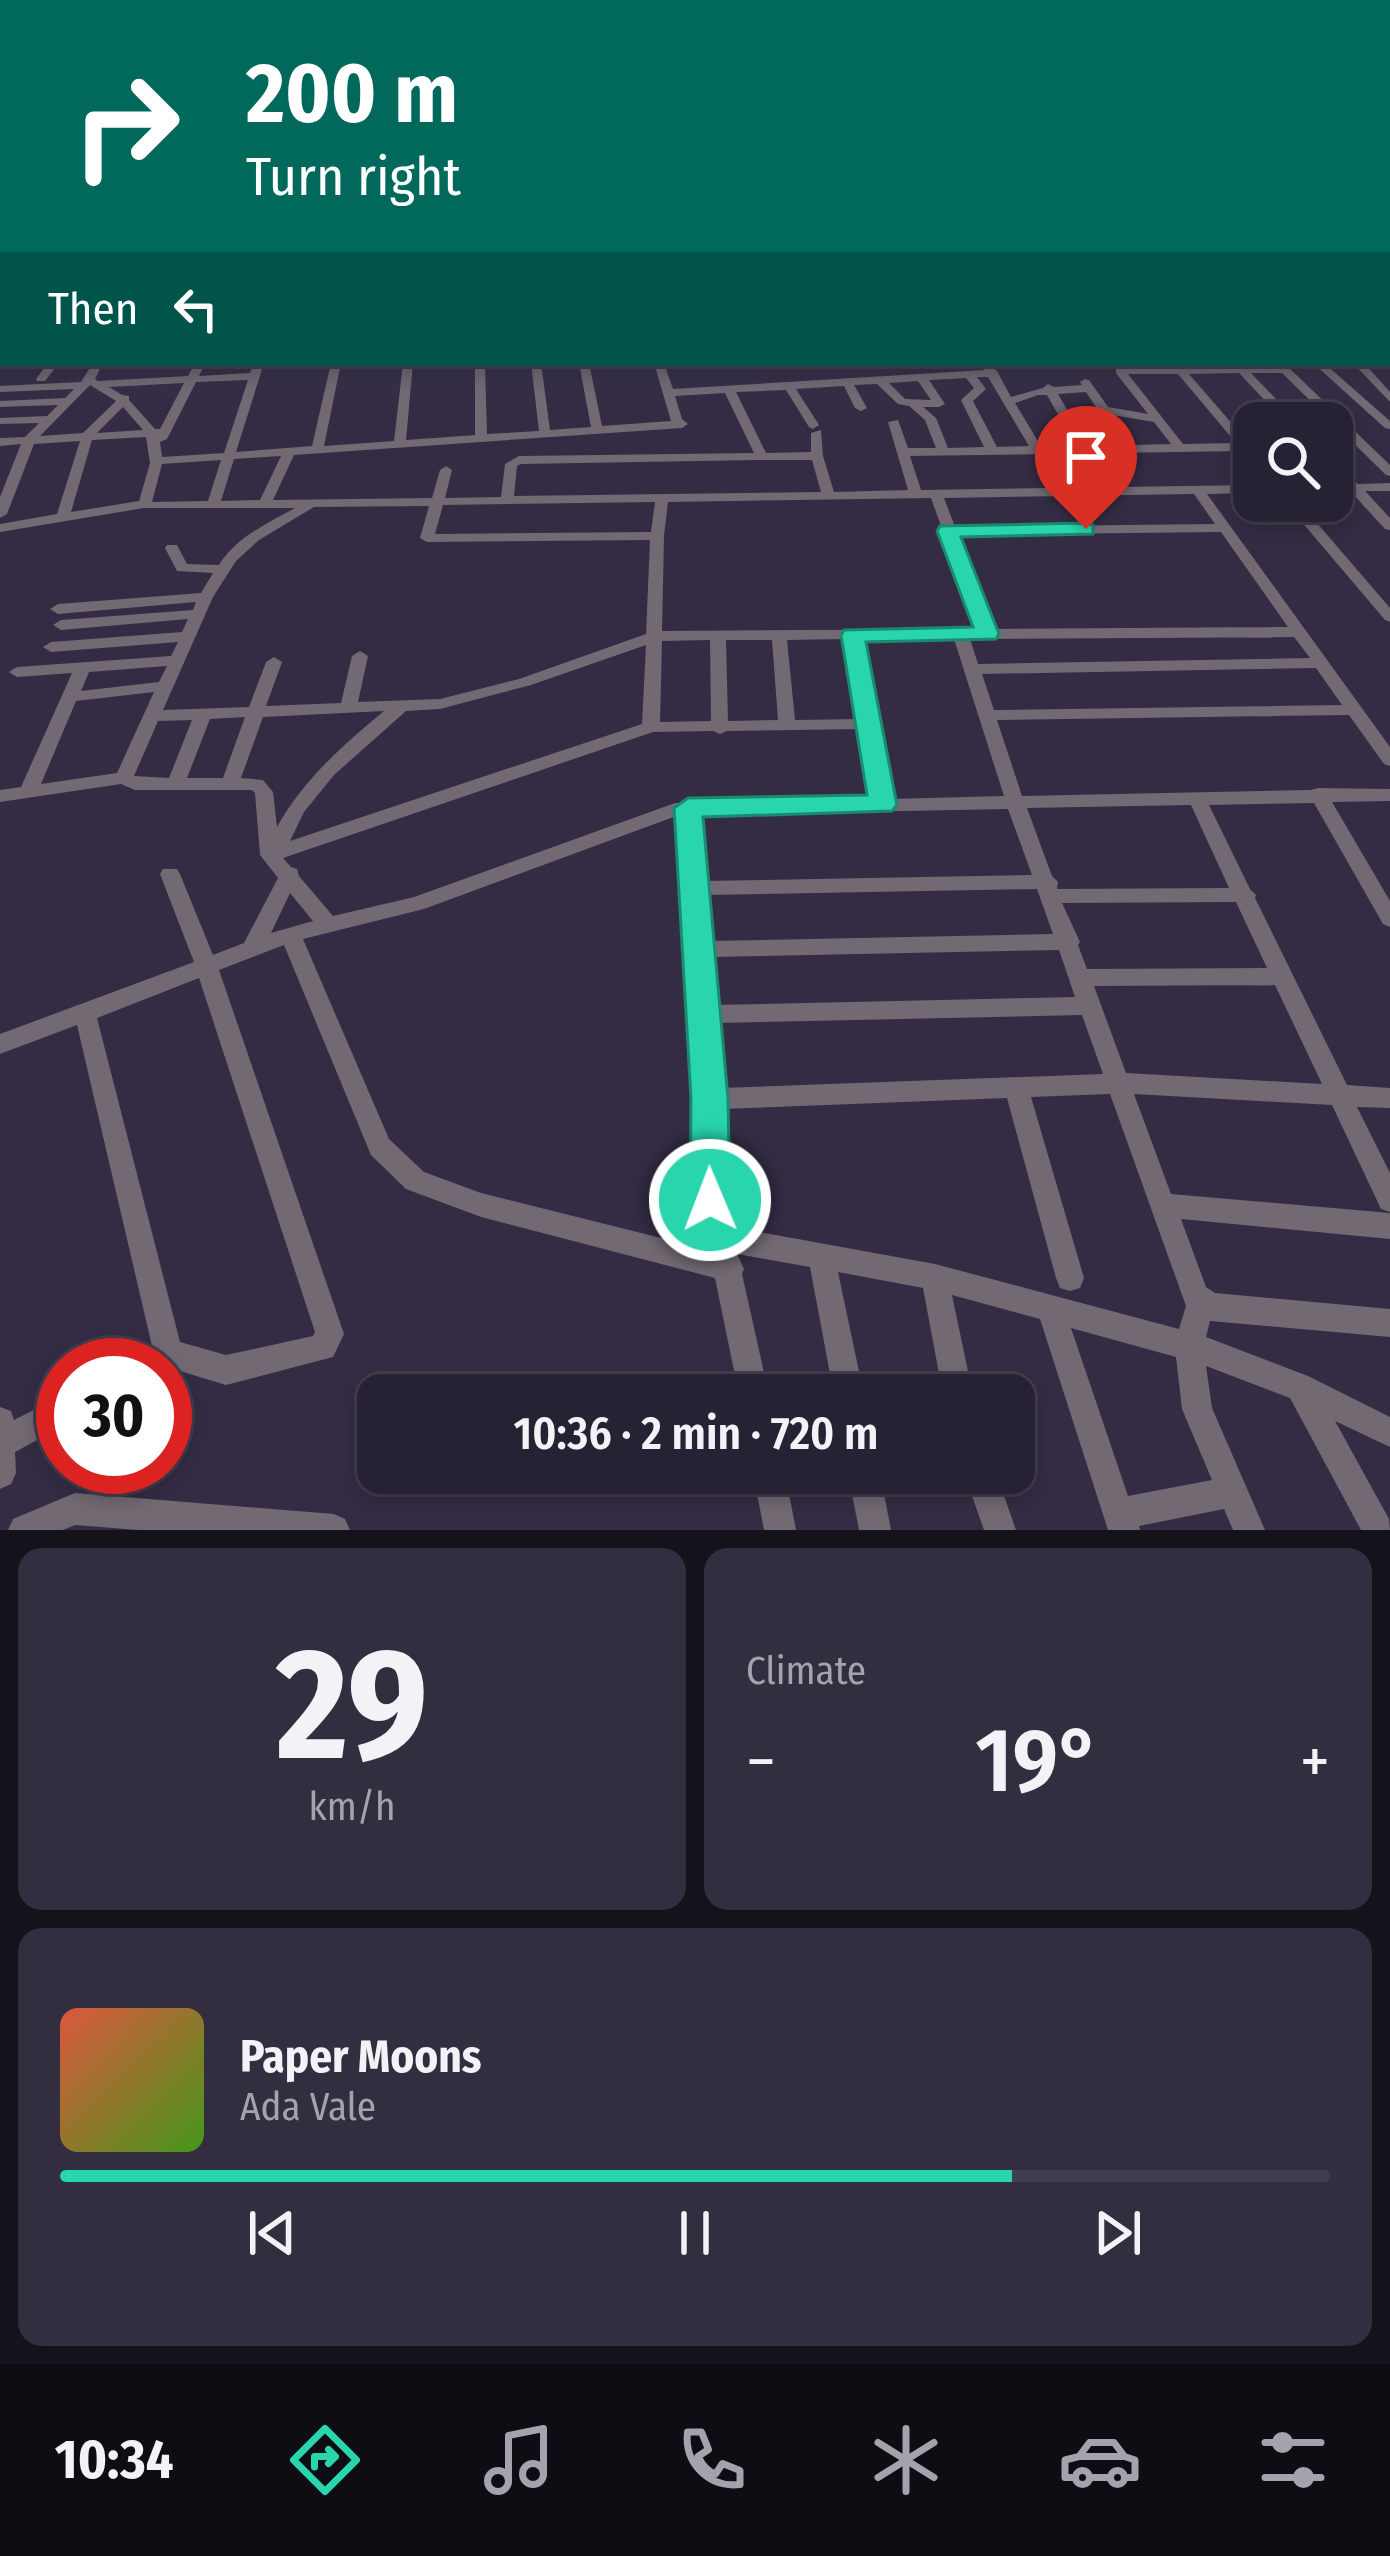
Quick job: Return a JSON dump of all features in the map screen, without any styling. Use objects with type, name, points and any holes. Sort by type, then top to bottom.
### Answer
[{"type":"street","points":[[41,380],[52,366]]},
{"type":"street","points":[[0,514],[4,492],[29,440],[89,383],[97,366]]},
{"type":"street","points":[[136,382],[144,366]]},
{"type":"street","points":[[145,504],[158,432],[199,366]]},
{"type":"street","points":[[317,450],[335,366]]},
{"type":"street","points":[[400,444],[408,366]]},
{"type":"street","points":[[480,366],[481,438]]},
{"type":"street","points":[[536,366],[544,433]]},
{"type":"street","points":[[585,366],[597,429]]},
{"type":"street","points":[[156,456],[289,452],[682,424],[676,421],[665,366]]},
{"type":"street","points":[[1176,366],[1233,432]]},
{"type":"street","points":[[1239,366],[1273,402]]},
{"type":"street","points":[[1010,401],[1120,371],[1282,366],[1318,402]]},
{"type":"street","points":[[1321,366],[1389,426]]},
{"type":"street","points":[[1360,366],[1390,402],[1368,408]]},
{"type":"street","points":[[673,393],[969,374],[989,368],[1037,449]]},
{"type":"street","points":[[0,389],[193,379],[257,370],[214,501]]},
{"type":"street","points":[[1120,371],[1180,448]]},
{"type":"street","points":[[969,374],[980,389],[967,400],[992,450]]},
{"type":"street","points":[[914,405],[939,402],[921,377]]},
{"type":"street","points":[[880,380],[895,399],[914,405],[930,418],[943,451]]},
{"type":"street","points":[[1093,381],[1103,410],[1130,449]]},
{"type":"street","points":[[847,382],[861,408]]},
{"type":"street","points":[[89,383],[125,398],[158,432]]},
{"type":"street","points":[[789,386],[815,429],[828,495]]},
{"type":"street","points":[[1049,388],[1085,450]]},
{"type":"street","points":[[729,390],[762,458]]},
{"type":"street","points":[[63,518],[87,436],[125,398]]},
{"type":"street","points":[[0,404],[67,400]]},
{"type":"street","points":[[1103,410],[1156,419]]},
{"type":"street","points":[[0,421],[50,418]]},
{"type":"street","points":[[894,422],[916,494]]},
{"type":"street","points":[[1353,427],[1389,426]]},
{"type":"street","points":[[0,442],[158,432]]},
{"type":"street","points":[[1353,436],[1390,472]]},
{"type":"street","points":[[1369,451],[1390,450]]},
{"type":"street","points":[[902,452],[1233,451]]},
{"type":"street","points":[[266,501],[289,452]]},
{"type":"street","points":[[507,498],[515,460],[817,457]]},
{"type":"street","points":[[0,470],[17,469]]},
{"type":"street","points":[[446,470],[427,538],[657,536]]},
{"type":"street","points":[[1355,488],[1390,487]]},
{"type":"street","points":[[1355,488],[1390,526]]},
{"type":"street","points":[[0,528],[145,504],[214,501],[1233,489]]},
{"type":"street","points":[[1198,490],[1390,760]]},
{"type":"street","points":[[936,494],[987,634]]},
{"type":"street","points":[[651,727],[662,496]]},
{"type":"street","points":[[124,778],[223,569],[254,537],[319,500]]},
{"type":"street","points":[[1310,522],[1390,617]]},
{"type":"street","points":[[948,531],[1225,528]]},
{"type":"street","points":[[172,548],[182,568],[223,569]]},
{"type":"street","points":[[59,617],[202,606]]},
{"type":"street","points":[[154,716],[401,706],[480,695],[656,636],[1299,632]]},
{"type":"street","points":[[961,634],[1015,802],[1201,1303],[1189,1346],[1197,1409],[1249,1530]]},
{"type":"street","points":[[779,635],[787,726]]},
{"type":"street","points":[[853,635],[882,805]]},
{"type":"street","points":[[51,647],[189,636]]},
{"type":"street","points":[[718,636],[720,729]]},
{"type":"street","points":[[348,708],[361,656]]},
{"type":"street","points":[[17,672],[179,659]]},
{"type":"street","points":[[230,783],[274,662]]},
{"type":"street","points":[[971,669],[1322,662]]},
{"type":"street","points":[[27,794],[83,667]]},
{"type":"street","points":[[70,697],[167,686]]},
{"type":"street","points":[[273,854],[297,806],[359,740],[401,706]]},
{"type":"street","points":[[985,715],[1354,710]]},
{"type":"street","points":[[176,784],[204,712]]},
{"type":"street","points":[[273,854],[651,727],[869,724]]},
{"type":"street","points":[[0,796],[124,778],[135,784],[249,782],[264,792],[273,854],[328,925]]},
{"type":"street","points":[[1318,794],[1390,919]]},
{"type":"street","points":[[0,1044],[290,934],[417,904],[661,812],[1390,795]]},
{"type":"street","points":[[1196,797],[1390,1200]]},
{"type":"street","points":[[688,808],[710,1099],[708,1182],[750,1374]]},
{"type":"street","points":[[170,874],[206,965],[330,1334],[322,1347],[226,1370],[192,1365]]},
{"type":"street","points":[[253,947],[290,874]]},
{"type":"street","points":[[695,888],[1246,895]]},
{"type":"street","points":[[290,934],[380,1148],[415,1180],[481,1205],[730,1269]]},
{"type":"street","points":[[700,949],[1070,942]]},
{"type":"street","points":[[1081,978],[1284,976]]},
{"type":"street","points":[[704,1014],[1091,1006]]},
{"type":"street","points":[[85,1012],[153,1338]]},
{"type":"street","points":[[710,1099],[1121,1083],[1390,1098]]},
{"type":"street","points":[[1018,1090],[1070,1278]]},
{"type":"street","points":[[1164,1205],[1390,1226]]},
{"type":"street","points":[[722,1238],[935,1277],[1189,1346],[1300,1387],[1390,1432]]},
{"type":"street","points":[[821,1255],[845,1374]]},
{"type":"street","points":[[935,1277],[954,1374]]},
{"type":"street","points":[[1201,1303],[1390,1323]]},
{"type":"street","points":[[1050,1308],[1121,1522],[1232,1492]]},
{"type":"street","points":[[1300,1387],[1378,1530]]},
{"type":"street","points":[[1,1446],[36,1426]]},
{"type":"street","points":[[773,1494],[780,1530]]},
{"type":"street","points":[[868,1494],[875,1530]]},
{"type":"street","points":[[987,1494],[1000,1530]]},
{"type":"street","points":[[24,1530],[75,1509],[334,1530]]},
{"type":"route","points":[[710,1200],[710,1099],[688,808],[882,805],[853,635],[987,634],[948,531],[1086,529]]}]
